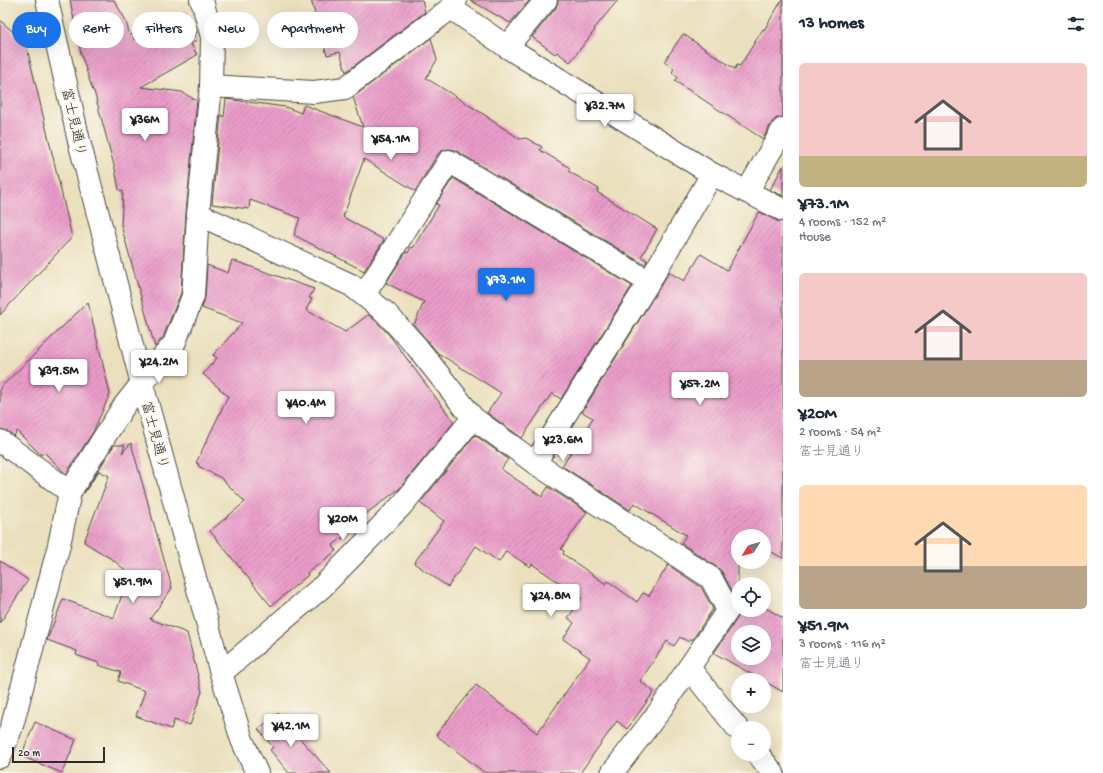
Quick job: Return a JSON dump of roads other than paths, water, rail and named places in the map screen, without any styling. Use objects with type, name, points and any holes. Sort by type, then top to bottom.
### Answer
[{"type":"street","name":"富士見通り","points":[[47,0],[79,142],[142,384],[221,673],[242,740],[257,773]]},
{"type":"street","points":[[0,757],[12,726],[59,545],[70,492],[124,406],[174,344],[193,296],[198,214],[211,86],[212,37],[203,4],[200,0]]},
{"type":"street","points":[[507,47],[546,0]]},
{"type":"street","points":[[211,86],[314,92],[345,88],[454,4],[507,47],[712,174],[783,210]]},
{"type":"street","points":[[747,192],[783,129]]},
{"type":"street","points":[[364,295],[449,161],[649,282]]},
{"type":"street","points":[[535,463],[649,282],[712,174]]},
{"type":"street","points":[[198,214],[351,285],[386,313],[417,347],[472,418],[535,463],[711,578],[728,610],[658,713],[612,773]]},
{"type":"street","points":[[221,673],[327,581],[402,505],[472,418]]},
{"type":"street","points":[[0,440],[70,492]]},
{"type":"street","points":[[689,668],[732,721]]},
{"type":"street","points":[[764,761],[773,773]]}]
